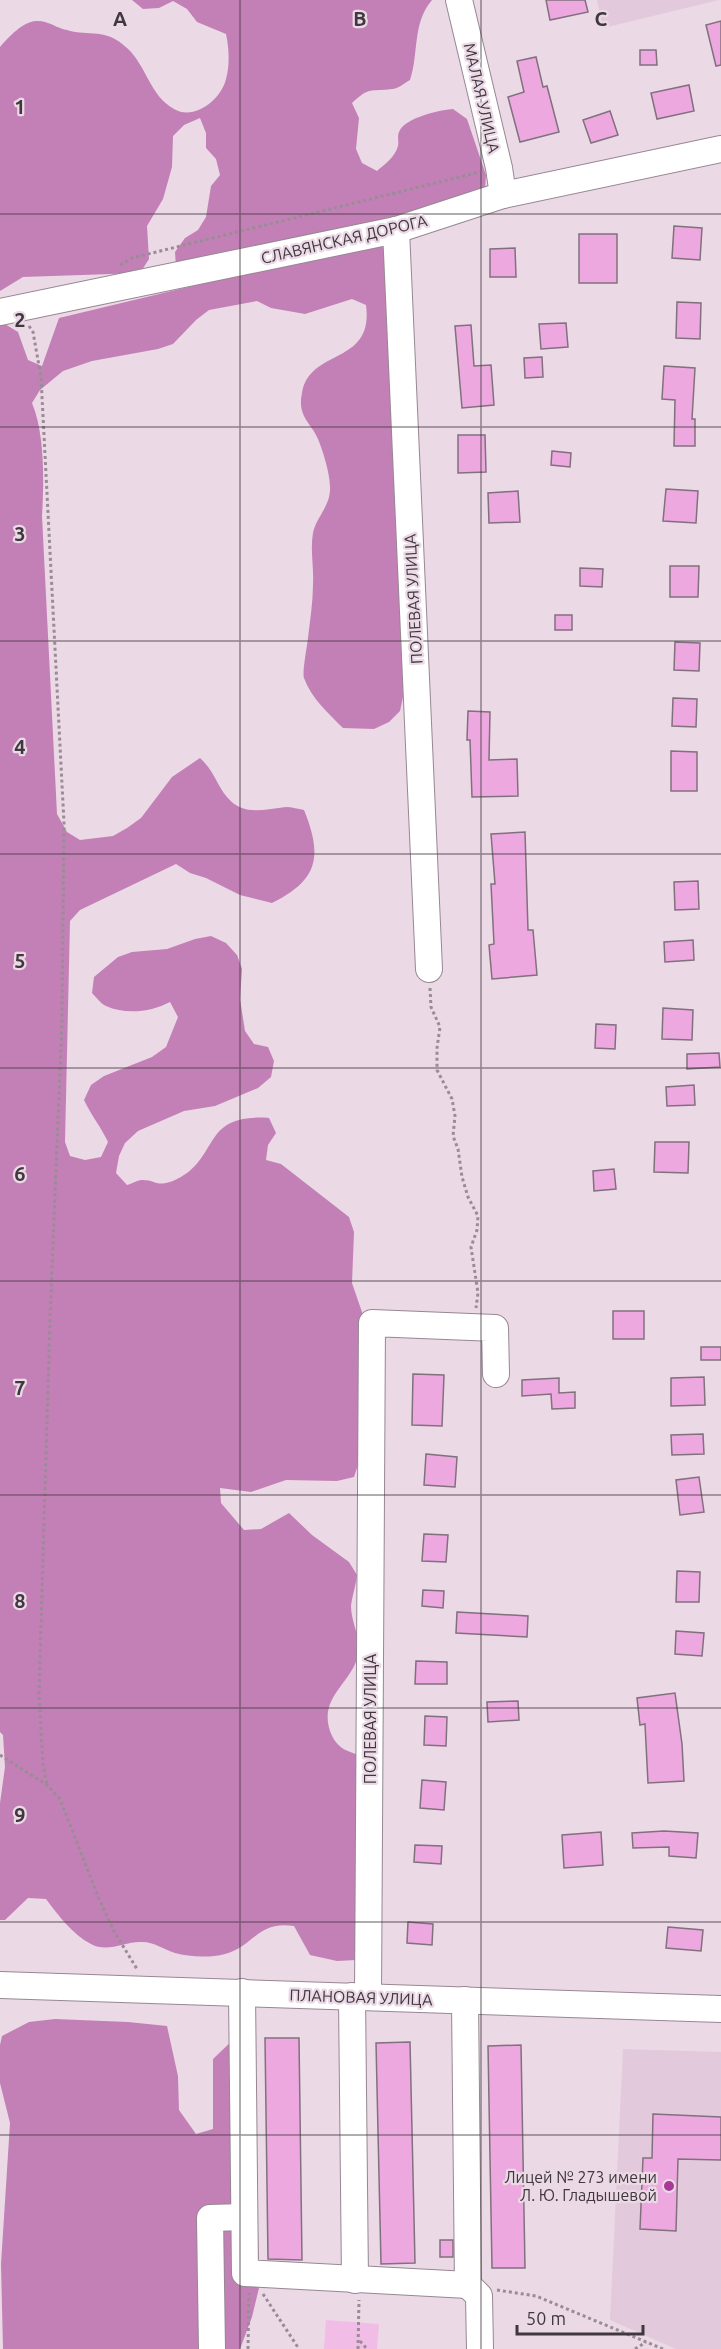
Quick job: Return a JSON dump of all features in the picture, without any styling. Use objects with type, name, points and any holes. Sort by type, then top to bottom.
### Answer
[{"type":"street","name":"МАЛАЯ УЛИЦА","points":[[459,0],[499,168],[503,195]]},
{"type":"street","name":"СЛАВЯНСКАЯ ДОРОГА","points":[[9,311],[396,230],[503,195],[721,149]]},
{"type":"street","name":"ПОЛЕВАЯ УЛИЦА","points":[[396,230],[429,969]]},
{"type":"street","name":"ПОЛЕВАЯ УЛИЦА","points":[[357,2280],[360,1996],[372,1441],[372,1323],[472,1327]]},
{"type":"street","points":[[472,1327],[495,1328],[496,1374]]},
{"type":"street","name":"ПЛАНОВАЯ УЛИЦА","points":[[0,1985],[721,2009]]},
{"type":"street","points":[[242,1992],[245,2273],[468,2285],[479,2296],[480,2349]]},
{"type":"street","points":[[465,2000],[468,2285]]},
{"type":"street","points":[[212,2349],[210,2218],[244,2217]]},
{"type":"path","points":[[117,267],[132,258],[499,168]]},
{"type":"path","points":[[9,311],[33,332],[41,377],[64,823],[62,1022],[50,1318],[39,1693],[43,1765],[47,1785]]},
{"type":"path","points":[[429,969],[430,1007],[440,1028],[437,1048],[438,1070],[452,1099],[455,1116],[453,1136],[458,1149],[462,1178],[468,1197],[478,1215],[477,1230],[471,1247],[478,1293],[472,1327]]},
{"type":"path","points":[[0,1755],[47,1785],[60,1799],[99,1899],[115,1933],[127,1949],[148,1989]]},
{"type":"path","points":[[248,2349],[249,2273]]},
{"type":"path","points":[[249,2273],[299,2349]]},
{"type":"path","points":[[357,2280],[358,2349]]},
{"type":"path","points":[[468,2285],[536,2296],[663,2349]]},
{"type":"path","points":[[358,2339],[367,2349]]},
{"type":"path","points":[[635,2349],[646,2342]]},
{"type":"shaded area","points":[[132,0],[432,0],[421,19],[410,80],[394,89],[367,92],[352,103],[359,118],[356,149],[362,163],[377,171],[395,154],[398,134],[402,127],[423,116],[453,109],[467,119],[486,175],[485,191],[474,202],[176,267],[175,252],[185,238],[198,230],[206,217],[211,186],[220,175],[216,159],[206,148],[206,133],[200,118],[184,125],[173,136],[172,167],[163,199],[147,226],[149,259],[140,273],[23,277],[0,291],[0,47],[12,35],[26,24],[40,21],[75,32],[112,37],[133,55],[159,96],[174,109],[182,112],[198,110],[206,106],[213,101],[223,87],[229,62],[226,34],[197,22],[187,9],[173,1],[159,8],[143,9]]},
{"type":"shaded area","points":[[597,0],[719,0],[603,28]]},
{"type":"shaded area","points":[[372,243],[389,250],[412,680],[403,697],[400,711],[389,722],[374,729],[343,728],[316,699],[304,678],[312,598],[313,533],[326,506],[330,487],[328,469],[320,444],[301,408],[302,393],[307,379],[316,368],[351,348],[360,338],[366,324],[366,305],[352,299],[305,314],[271,308],[257,301],[209,310],[173,344],[158,349],[92,361],[63,371],[40,390],[32,403],[43,458],[42,516],[57,814],[67,832],[80,840],[113,836],[141,818],[172,777],[200,758],[227,797],[240,807],[255,810],[286,807],[304,810],[310,827],[314,854],[307,876],[299,885],[272,903],[240,895],[206,878],[190,873],[176,864],[80,910],[70,921],[65,1142],[70,1156],[85,1160],[101,1157],[108,1142],[84,1100],[91,1085],[104,1076],[152,1057],[166,1047],[178,1017],[170,1002],[138,1011],[122,1011],[106,1006],[92,993],[94,977],[118,957],[132,952],[167,949],[211,936],[226,943],[237,955],[242,969],[240,999],[245,1031],[254,1044],[268,1047],[274,1061],[271,1077],[258,1088],[215,1106],[184,1111],[138,1131],[125,1143],[119,1156],[116,1173],[127,1185],[141,1180],[170,1182],[191,1170],[221,1129],[232,1122],[247,1118],[269,1118],[276,1133],[268,1145],[266,1160],[281,1164],[349,1217],[354,1232],[352,1283],[363,1315],[359,1345],[372,1423],[354,1477],[337,1481],[286,1480],[251,1492],[220,1488],[221,1503],[244,1530],[261,1529],[289,1513],[312,1535],[349,1562],[357,1575],[351,1606],[359,1643],[358,1656],[349,1675],[332,1700],[328,1719],[335,1742],[347,1751],[364,1756],[356,1960],[337,1961],[310,1955],[294,1926],[282,1925],[264,1930],[235,1951],[213,1956],[200,1957],[181,1954],[145,1942],[103,1947],[91,1944],[72,1930],[46,1899],[28,1898],[5,1920],[0,1920],[0,1803],[5,1767],[3,1735],[0,1732],[0,321],[18,332],[28,360],[42,366],[59,318]]},
{"type":"shaded area","points":[[55,2019],[167,2026],[178,2076],[179,2110],[196,2134],[213,2129],[213,2059],[236,2037],[255,2042],[259,2288],[252,2317],[240,2349],[3,2349],[1,2264],[10,2123],[0,2083],[0,2045],[2,2036],[29,2022]]},
{"type":"shaded area","name":"Лицей № 273 имени Л. Ю. Гладышевой","points":[[623,2049],[721,2052],[721,2349],[676,2349],[610,2320]]},
{"type":"shaded area","points":[[326,2320],[379,2324],[377,2349],[324,2349]]},
{"type":"building","points":[[546,0],[585,0],[588,12],[550,20]]},
{"type":"building","points":[[721,21],[721,65],[716,66],[706,25]]},
{"type":"building","points":[[640,50],[656,50],[657,65],[640,65]]},
{"type":"building","points":[[536,57],[543,87],[547,86],[559,132],[520,142],[508,97],[524,92],[517,61]]},
{"type":"building","points":[[689,85],[694,111],[657,119],[651,93]]},
{"type":"building","points":[[610,111],[618,135],[591,143],[583,120]]},
{"type":"building","points":[[674,226],[702,228],[700,260],[672,258]]},
{"type":"building","points":[[579,234],[617,234],[617,283],[579,283]]},
{"type":"building","points":[[515,248],[516,277],[490,277],[490,249]]},
{"type":"building","points":[[677,302],[701,303],[700,339],[676,338]]},
{"type":"building","points":[[566,323],[568,347],[541,349],[539,324]]},
{"type":"building","points":[[471,325],[474,366],[491,365],[494,405],[462,408],[455,326]]},
{"type":"building","points":[[542,357],[543,377],[525,378],[524,358]]},
{"type":"building","points":[[664,366],[695,368],[692,419],[695,419],[695,446],[674,446],[675,400],[662,399]]},
{"type":"building","points":[[458,435],[485,435],[486,472],[458,473]]},
{"type":"building","points":[[552,451],[571,453],[570,467],[551,465]]},
{"type":"building","points":[[666,489],[698,491],[696,523],[663,521]]},
{"type":"building","points":[[518,491],[520,522],[489,523],[488,493]]},
{"type":"building","points":[[670,566],[699,566],[698,597],[670,597]]},
{"type":"building","points":[[580,568],[603,569],[602,587],[580,586]]},
{"type":"building","points":[[555,615],[572,615],[572,630],[555,630]]},
{"type":"building","points":[[675,642],[700,643],[699,671],[674,670]]},
{"type":"building","points":[[673,698],[697,699],[696,727],[672,726]]},
{"type":"building","points":[[468,711],[490,712],[489,760],[517,759],[518,796],[472,797],[470,740],[467,740]]},
{"type":"building","points":[[671,751],[697,752],[697,791],[671,791]]},
{"type":"building","points":[[525,832],[528,930],[533,930],[537,975],[492,979],[489,945],[494,944],[491,884],[495,884],[491,834]]},
{"type":"building","points":[[698,881],[699,909],[675,910],[674,882]]},
{"type":"building","points":[[693,940],[694,960],[665,962],[664,942]]},
{"type":"building","points":[[663,1008],[693,1010],[692,1040],[662,1039]]},
{"type":"building","points":[[596,1024],[616,1025],[615,1049],[595,1048]]},
{"type":"building","points":[[719,1053],[720,1067],[687,1069],[687,1054]]},
{"type":"building","points":[[694,1085],[695,1105],[667,1106],[666,1087]]},
{"type":"building","points":[[655,1142],[689,1142],[688,1173],[654,1172]]},
{"type":"building","points":[[614,1169],[616,1189],[594,1191],[593,1171]]},
{"type":"building","points":[[613,1311],[644,1311],[644,1339],[613,1339]]},
{"type":"building","points":[[701,1347],[721,1347],[721,1360],[701,1360]]},
{"type":"building","points":[[413,1374],[444,1375],[442,1426],[412,1425]]},
{"type":"building","points":[[704,1377],[705,1405],[671,1406],[671,1378]]},
{"type":"building","points":[[559,1378],[559,1393],[575,1392],[575,1408],[552,1409],[551,1394],[522,1396],[522,1380]]},
{"type":"building","points":[[703,1434],[704,1454],[672,1455],[671,1435]]},
{"type":"building","points":[[426,1454],[457,1457],[455,1487],[424,1485]]},
{"type":"building","points":[[699,1477],[704,1512],[680,1515],[676,1480]]},
{"type":"building","points":[[424,1534],[448,1535],[446,1562],[422,1561]]},
{"type":"building","points":[[677,1571],[700,1572],[699,1602],[676,1602]]},
{"type":"building","points":[[423,1590],[444,1591],[443,1608],[422,1606]]},
{"type":"building","points":[[457,1612],[528,1616],[527,1637],[456,1633]]},
{"type":"building","points":[[676,1631],[704,1633],[702,1656],[675,1654]]},
{"type":"building","points":[[416,1661],[447,1662],[447,1684],[415,1684]]},
{"type":"building","points":[[675,1693],[684,1781],[648,1783],[645,1724],[640,1725],[637,1698]]},
{"type":"building","points":[[518,1701],[519,1720],[488,1722],[487,1702]]},
{"type":"building","points":[[425,1716],[447,1717],[446,1746],[424,1745]]},
{"type":"building","points":[[422,1780],[446,1782],[444,1810],[420,1808]]},
{"type":"building","points":[[664,1831],[698,1833],[696,1858],[669,1856],[669,1847],[633,1848],[632,1833]]},
{"type":"building","points":[[601,1832],[603,1865],[564,1868],[562,1835]]},
{"type":"building","points":[[415,1845],[442,1846],[441,1864],[414,1862]]},
{"type":"building","points":[[408,1922],[433,1924],[432,1945],[407,1943]]},
{"type":"building","points":[[668,1927],[703,1930],[701,1951],[666,1948]]},
{"type":"building","points":[[265,2038],[299,2038],[302,2260],[268,2259]]},
{"type":"building","points":[[410,2042],[415,2263],[381,2264],[376,2043]]},
{"type":"building","points":[[521,2045],[525,2268],[492,2268],[488,2046]]},
{"type":"building","points":[[653,2114],[721,2117],[721,2160],[678,2159],[676,2231],[640,2229],[643,2158],[652,2158]]},
{"type":"building","points":[[440,2240],[453,2240],[453,2257],[440,2257]]},
{"type":"place","name":"Лицей № 273 имени Л. Ю. Гладышевой","points":[[669,2186]]}]
